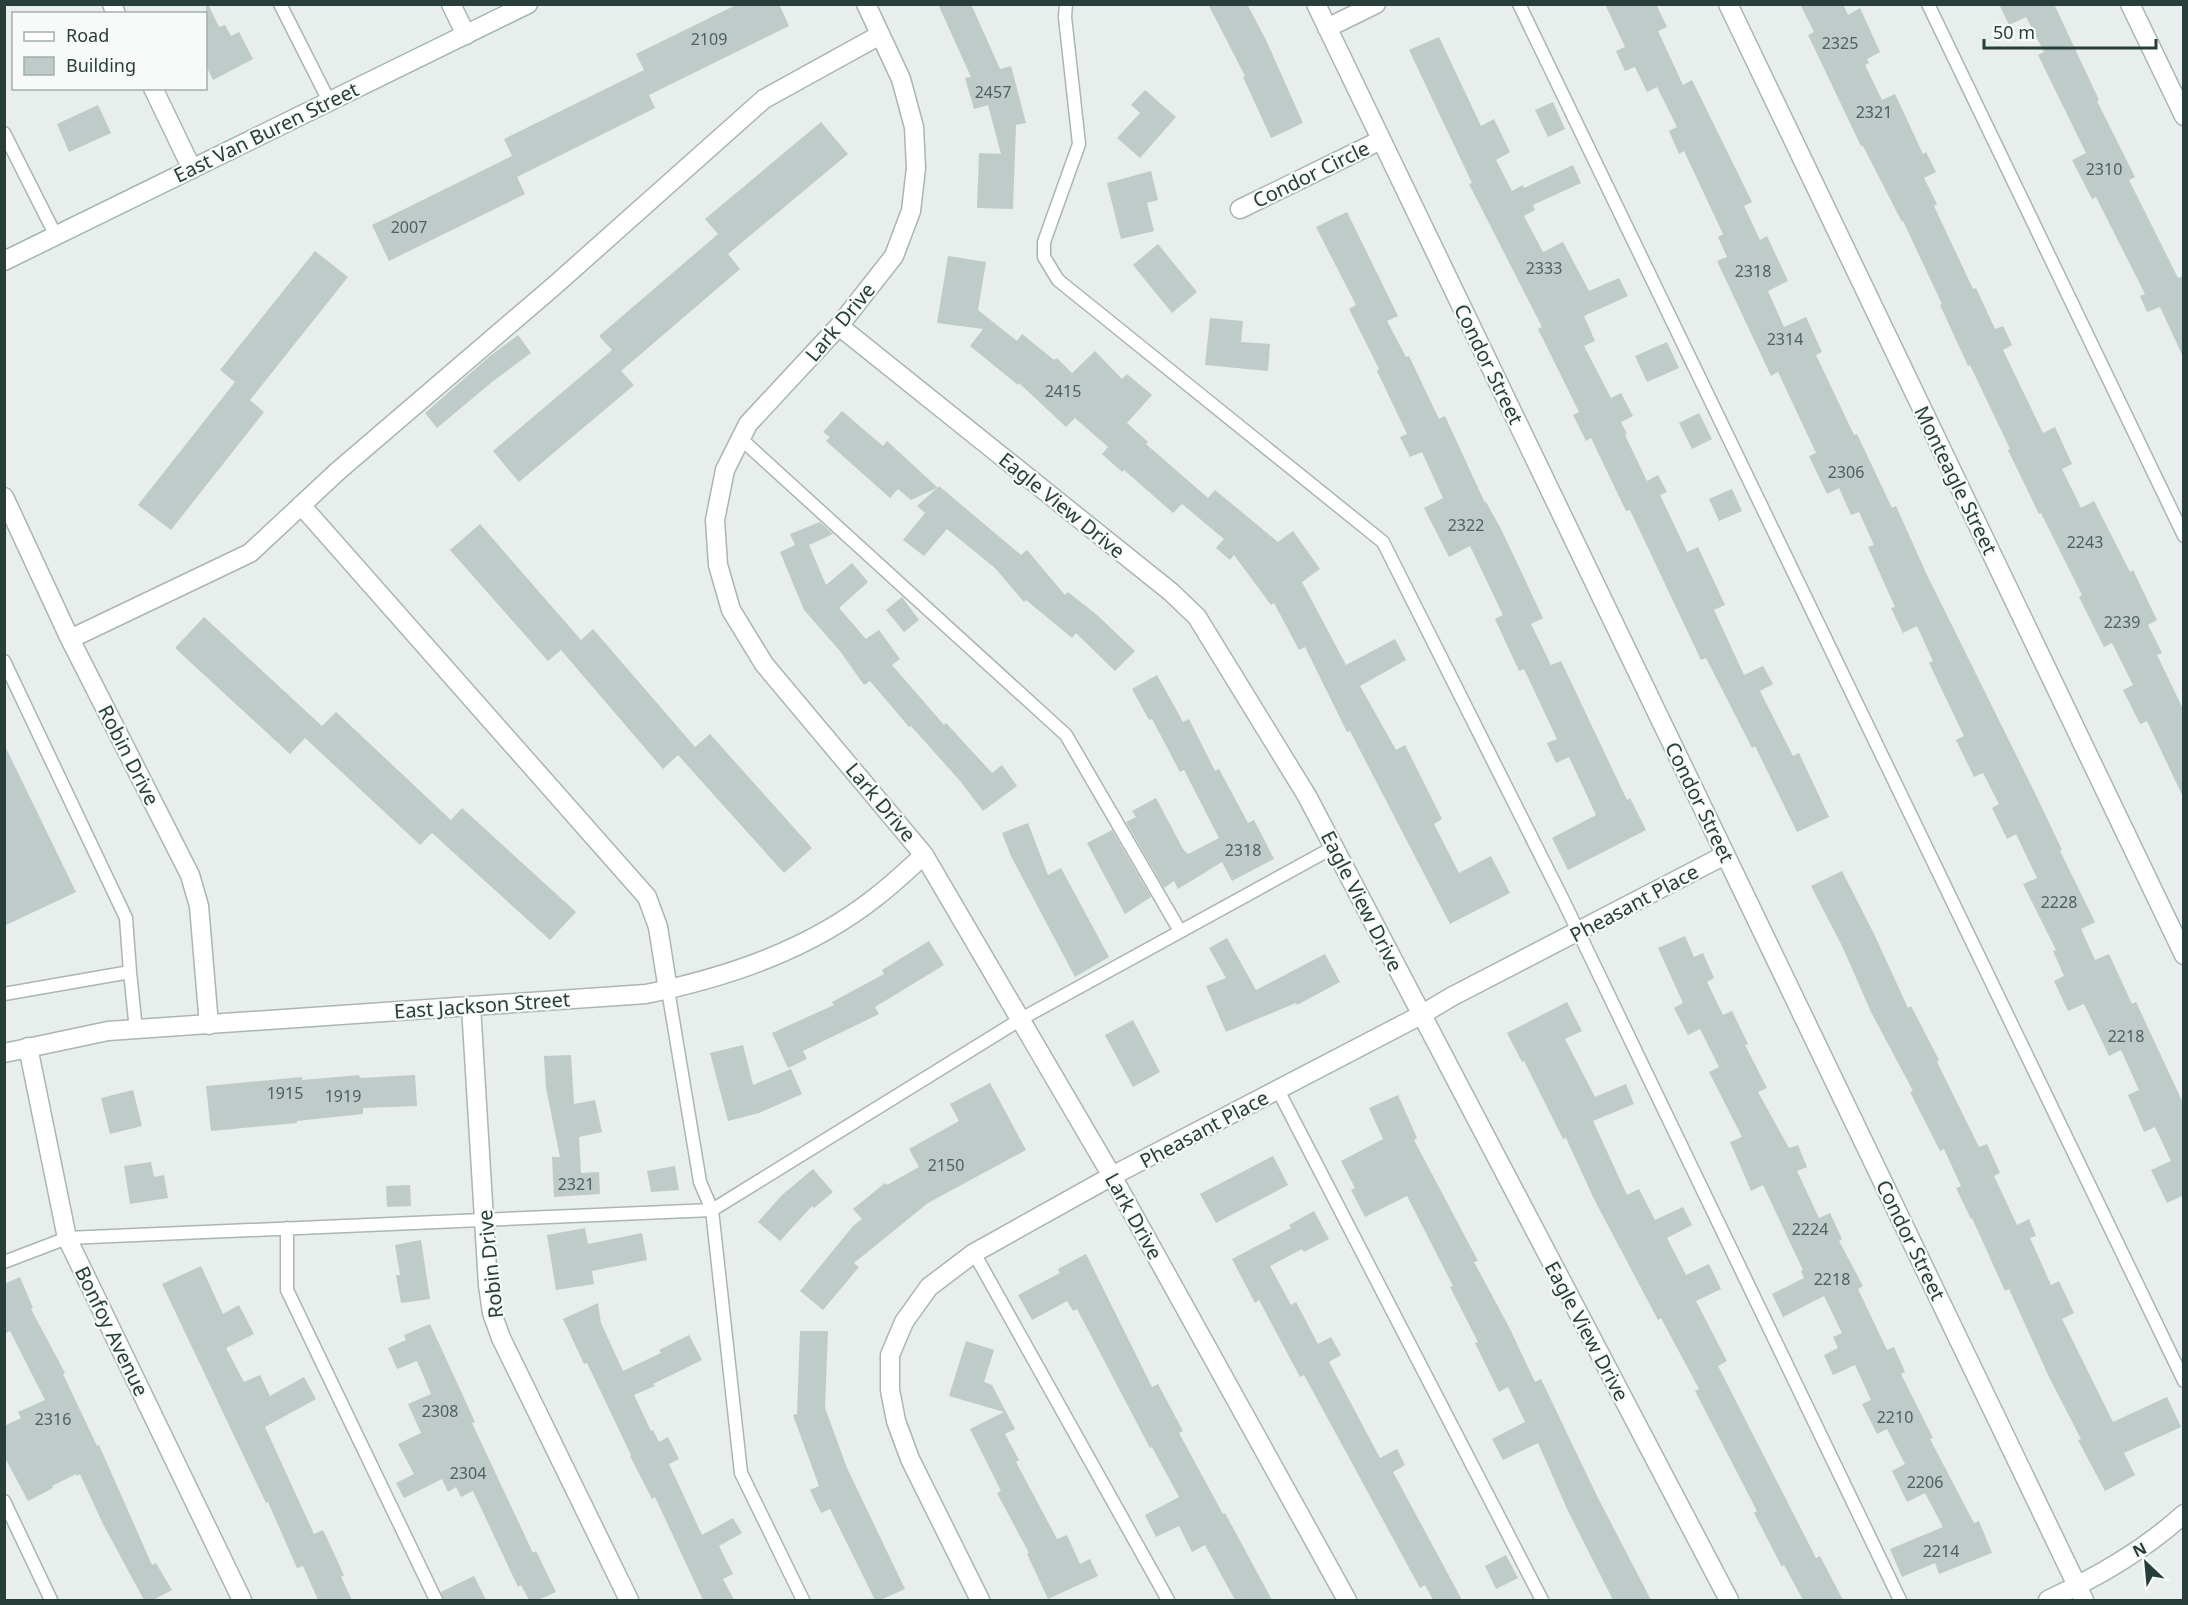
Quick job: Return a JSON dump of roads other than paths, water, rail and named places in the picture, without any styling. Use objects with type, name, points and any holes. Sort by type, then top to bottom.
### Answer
[{"type":"street","points":[[451,4],[466,35]]},
{"type":"street","name":"East Van Buren Street","points":[[4,261],[528,4]]},
{"type":"street","name":"Lark Drive","points":[[866,4],[901,79],[914,127],[916,168],[911,211],[894,256],[839,326],[748,424],[724,470],[715,520],[718,565],[731,610],[764,664],[924,855],[1113,1176],[1347,1600]]},
{"type":"street","name":"Condor Street","points":[[1316,4],[2081,1593]]},
{"type":"street","points":[[1327,28],[1376,4]]},
{"type":"street","name":"Monteagle Street","points":[[1728,4],[2184,955]]},
{"type":"street","points":[[2130,4],[2184,116]]},
{"type":"street","points":[[70,639],[250,552],[764,99],[880,35]]},
{"type":"street","points":[[154,90],[192,169]]},
{"type":"street","name":"Condor Circle","points":[[1240,209],[1382,140]]},
{"type":"street","name":"Eagle View Drive","points":[[839,326],[1171,592],[1197,617],[1307,796],[1729,1600]]},
{"type":"street","name":"Robin Drive","points":[[4,497],[70,639],[190,874],[199,906],[208,1025]]},
{"type":"street","points":[[301,505],[647,897],[658,927],[668,990]]},
{"type":"street","name":"East Jackson Street","points":[[4,1053],[108,1031],[646,994],[668,990],[715,979],[770,959],[824,933],[876,898],[924,855]]},
{"type":"street","name":"Pheasant Place","points":[[980,1600],[910,1459],[896,1421],[890,1390],[891,1355],[903,1322],[929,1287],[974,1253],[1113,1176],[1725,855]]},
{"type":"street","name":"Robin Drive","points":[[471,1006],[492,1313],[501,1338],[629,1600]]},
{"type":"street","name":"Bonfoy Avenue","points":[[28,1047],[67,1238],[242,1600]]},
{"type":"street","points":[[2048,1600],[2081,1593],[2151,1542],[2184,1514]]},
{"type":"lane","points":[[280,4],[329,102]]},
{"type":"lane","points":[[1066,4],[1065,17],[1079,144],[1044,242],[1044,257],[1058,279],[1383,542],[1578,932],[1900,1600]]},
{"type":"lane","points":[[1519,4],[2184,1381]]},
{"type":"lane","points":[[1928,4],[2184,536]]},
{"type":"lane","points":[[4,133],[56,236]]},
{"type":"lane","points":[[740,438],[1066,735],[1180,932]]},
{"type":"lane","points":[[4,661],[126,918],[136,1030]]},
{"type":"lane","points":[[4,1262],[67,1238],[712,1210],[1021,1019],[1334,847]]},
{"type":"lane","points":[[4,994],[130,972]]},
{"type":"lane","points":[[668,990],[700,1182],[712,1210],[741,1473],[803,1600]]},
{"type":"lane","points":[[1278,1090],[1542,1600]]},
{"type":"lane","points":[[287,1228],[287,1290],[436,1600]]},
{"type":"lane","points":[[974,1253],[1168,1600]]},
{"type":"lane","points":[[4,1501],[51,1600]]}]
